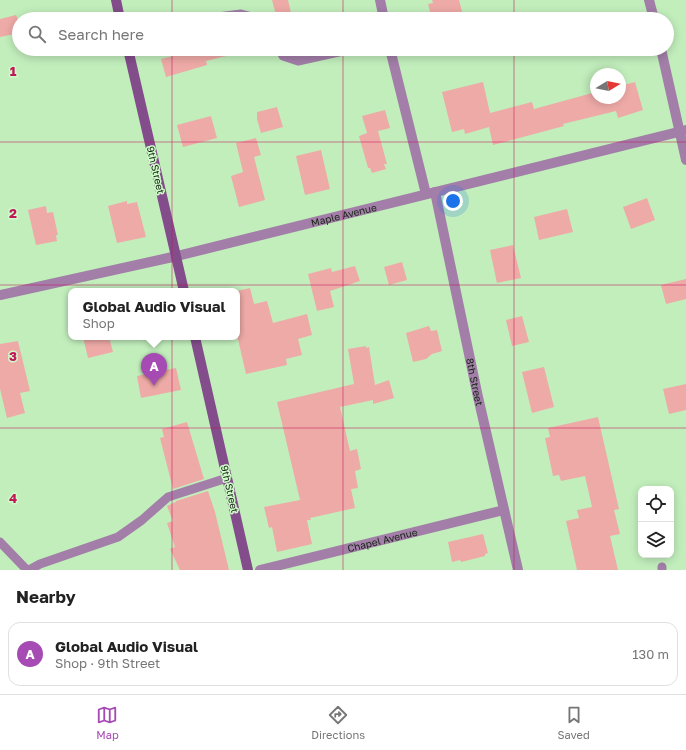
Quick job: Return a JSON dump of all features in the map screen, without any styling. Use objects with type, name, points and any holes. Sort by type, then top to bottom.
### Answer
[{"type":"main road","points":[[116,0],[119,12]]},
{"type":"main road","name":"9th Street","points":[[130,56],[183,288]]},
{"type":"main road","name":"9th Street","points":[[196,340],[248,570]]},
{"type":"street","points":[[380,0],[383,12]]},
{"type":"street","points":[[649,0],[652,12]]},
{"type":"street","name":"8th Street","points":[[392,56],[430,193],[518,570]]},
{"type":"street","points":[[663,56],[683,131],[686,160]]},
{"type":"street","name":"Maple Avenue","points":[[0,295],[176,256],[683,131]]},
{"type":"street","name":"Chapel Avenue","points":[[260,570],[504,510]]},
{"type":"lane","points":[[284,56],[298,61],[320,56]]},
{"type":"lane","points":[[0,542],[28,570],[40,564],[118,537],[142,520],[168,497],[227,478]]},
{"type":"building","points":[[272,0],[288,0],[291,12],[275,12]]},
{"type":"building","points":[[432,0],[459,0],[462,12],[430,12],[428,4],[433,3]]},
{"type":"building","points":[[12,16],[12,34],[0,37],[0,19]]},
{"type":"building","points":[[173,56],[226,56],[206,61],[207,65],[166,77],[161,59]]},
{"type":"building","points":[[483,82],[490,113],[532,102],[534,109],[590,94],[590,104],[626,104],[626,84],[635,82],[643,110],[618,118],[616,111],[563,124],[564,126],[493,145],[489,127],[465,134],[464,129],[452,132],[442,92]]},
{"type":"building","points":[[277,107],[283,127],[261,133],[257,119],[257,112]]},
{"type":"building","points":[[385,110],[390,128],[378,131],[387,164],[384,164],[386,169],[372,173],[370,168],[368,168],[359,136],[367,133],[362,116]]},
{"type":"building","points":[[211,116],[217,138],[183,147],[177,125]]},
{"type":"building","points":[[256,138],[261,155],[254,157],[265,200],[239,207],[231,176],[243,172],[236,143]]},
{"type":"building","points":[[321,150],[330,189],[305,195],[296,156]]},
{"type":"building","points":[[647,198],[655,220],[631,229],[623,207]]},
{"type":"building","points":[[127,201],[127,204],[137,202],[146,237],[117,243],[108,206]]},
{"type":"building","points":[[46,206],[47,213],[53,212],[58,235],[56,235],[57,241],[36,245],[28,210]]},
{"type":"building","points":[[567,209],[573,232],[539,240],[534,217]]},
{"type":"building","points":[[513,245],[521,278],[497,283],[490,250]]},
{"type":"building","points":[[402,262],[407,280],[389,285],[384,267]]},
{"type":"building","points":[[355,266],[360,281],[330,291],[334,307],[317,311],[308,274],[331,268],[332,272]]},
{"type":"building","points":[[686,279],[686,299],[666,304],[661,285]]},
{"type":"building","points":[[250,288],[254,304],[267,301],[273,323],[307,314],[312,335],[298,339],[302,355],[286,359],[287,365],[246,374],[238,340],[240,340],[240,290]]},
{"type":"building","points":[[522,316],[529,342],[512,346],[506,320]]},
{"type":"building","points":[[429,326],[431,331],[437,330],[442,351],[432,354],[426,359],[413,362],[406,333]]},
{"type":"building","points":[[84,340],[110,340],[113,352],[88,358]]},
{"type":"building","points":[[18,341],[30,391],[20,393],[25,413],[7,418],[0,389],[0,344]]},
{"type":"building","points":[[366,346],[366,348],[369,347],[375,385],[389,380],[394,398],[373,404],[373,400],[340,407],[350,451],[357,449],[361,469],[355,471],[358,488],[351,489],[355,508],[310,518],[311,520],[307,520],[312,544],[277,552],[272,527],[269,528],[264,507],[300,500],[277,402],[354,384],[348,349]]},
{"type":"building","points":[[544,367],[554,407],[532,413],[522,372]]},
{"type":"building","points":[[176,368],[181,390],[141,398],[137,376]]},
{"type":"building","points":[[686,384],[686,410],[669,414],[663,389]]},
{"type":"building","points":[[598,417],[619,509],[614,510],[620,534],[610,536],[618,570],[577,570],[566,521],[579,518],[577,510],[592,507],[585,476],[561,481],[559,475],[553,476],[545,438],[550,437],[548,428]]},
{"type":"building","points":[[187,422],[204,479],[173,489],[160,438],[164,437],[162,429]]},
{"type":"building","points":[[208,491],[215,512],[229,570],[180,570],[170,549],[175,547],[167,523],[173,521],[167,506],[176,501]]},
{"type":"building","points":[[483,534],[488,553],[485,554],[485,556],[461,562],[460,560],[452,562],[448,542]]},
{"type":"place","name":"Global Audio Visual","points":[[154,386]]}]
